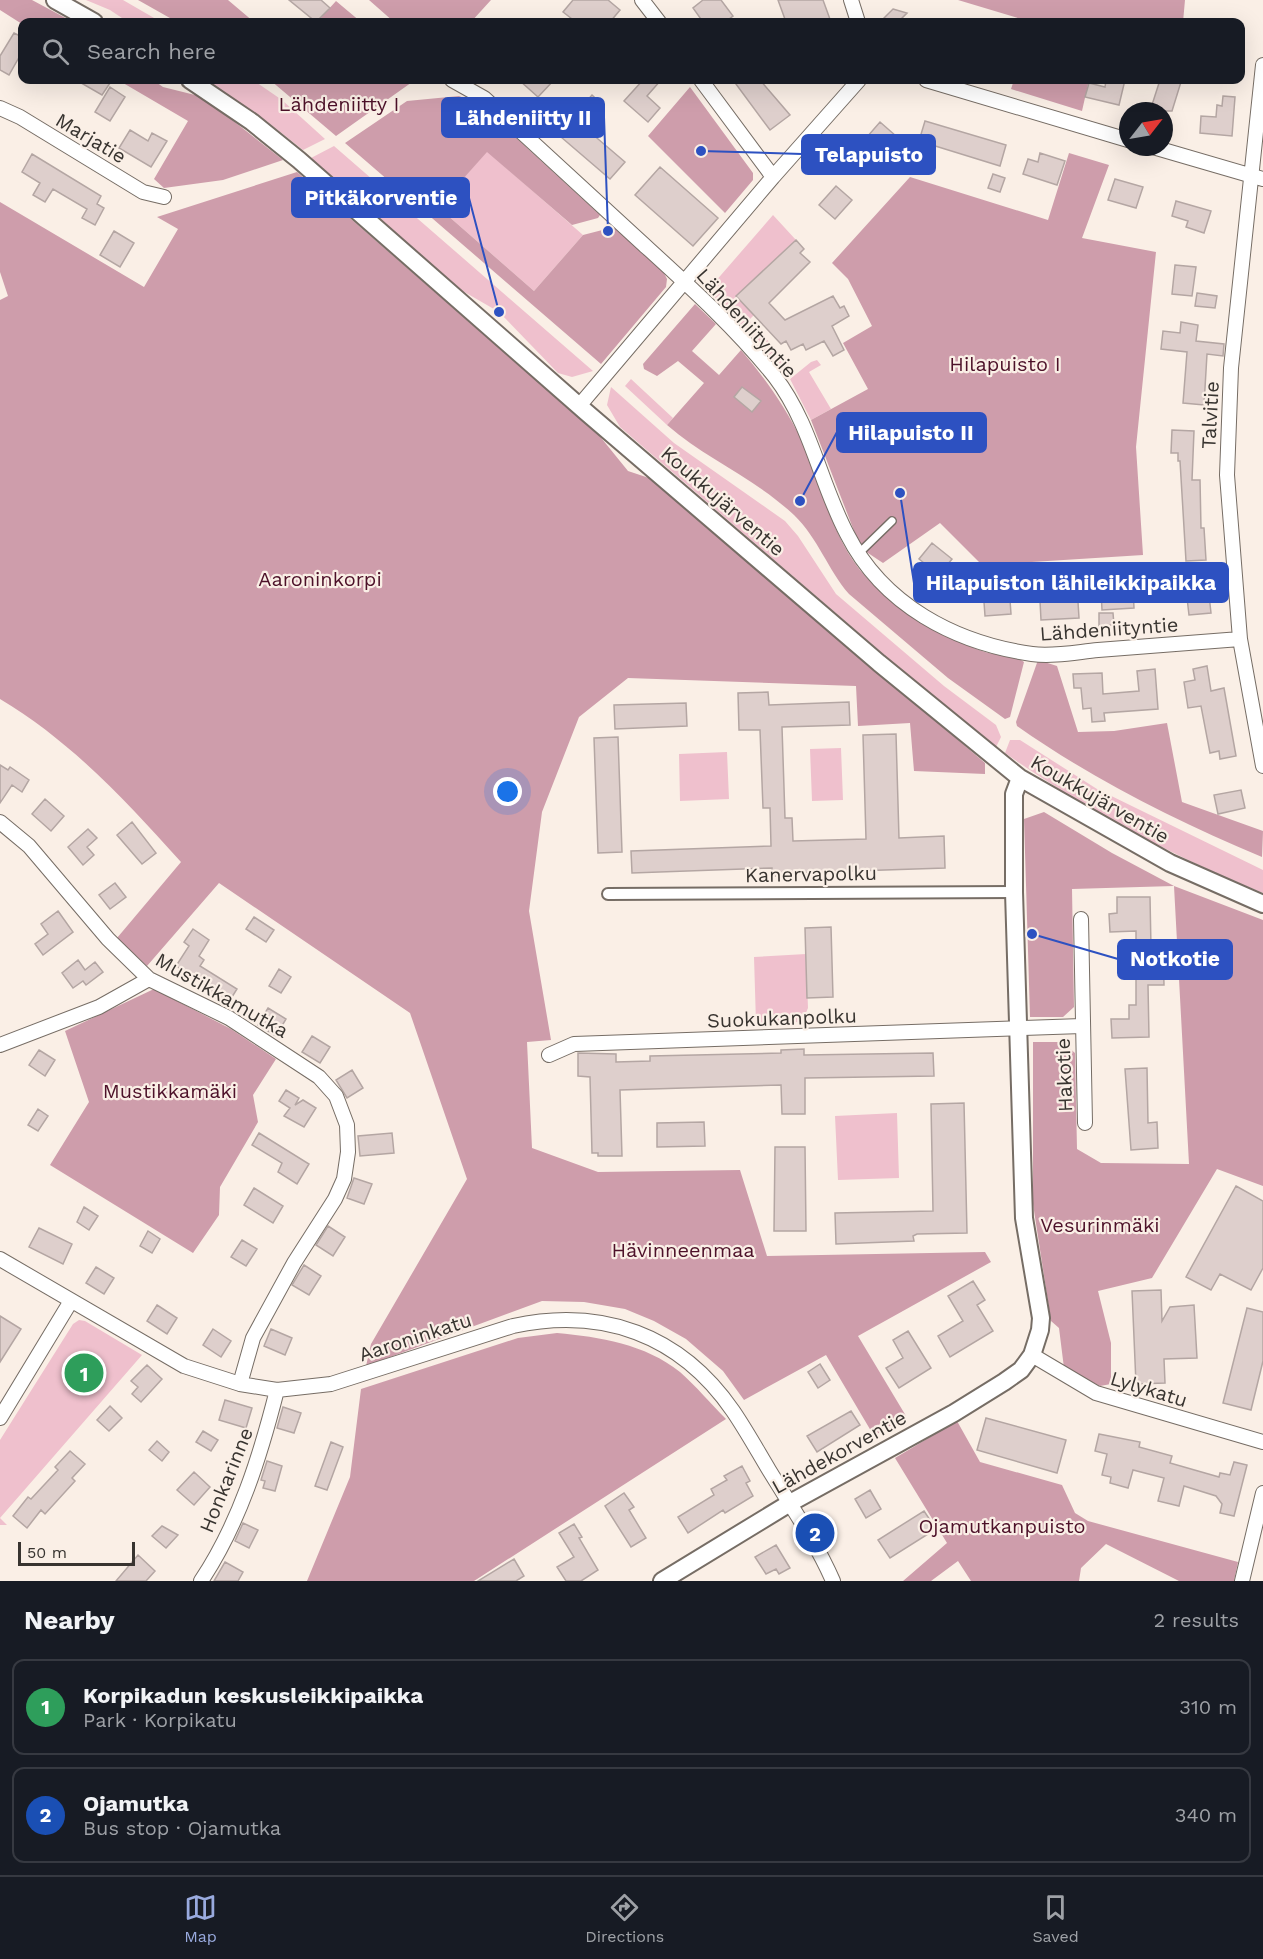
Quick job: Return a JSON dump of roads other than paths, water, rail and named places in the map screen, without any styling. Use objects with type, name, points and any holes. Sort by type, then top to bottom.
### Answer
[{"type":"street","points":[[55,0],[87,18]]},
{"type":"street","points":[[642,0],[655,18]]},
{"type":"street","points":[[851,0],[857,18]]},
{"type":"street","name":"Talvitie","points":[[1263,65],[1257,178],[1232,368],[1227,443],[1227,475],[1240,639],[1263,766]]},
{"type":"street","name":"Koukkujärventie","points":[[196,84],[252,122],[299,160],[579,406],[879,663],[1020,778],[1170,863],[1263,904]]},
{"type":"street","name":"Lähdeniityntie","points":[[459,84],[484,98],[684,282],[768,369],[792,403],[818,461],[836,511],[858,554],[888,590],[923,617],[944,629],[986,644],[1034,654],[1240,639]]},
{"type":"street","points":[[704,84],[773,177]]},
{"type":"street","points":[[579,406],[773,177],[855,84]]},
{"type":"street","points":[[939,84],[1119,137]]},
{"type":"street","name":"Marjatie","points":[[0,108],[20,117],[143,192],[164,197]]},
{"type":"street","points":[[1173,153],[1257,178]]},
{"type":"street","points":[[1020,778],[1014,794],[1014,891],[1024,1218],[1041,1318],[1040,1330],[1032,1355]]},
{"type":"street","name":"Mustikkamutka","points":[[0,822],[29,846],[108,939],[149,979],[230,1018],[319,1077],[336,1096],[347,1125],[348,1152],[344,1179],[335,1199],[294,1263],[253,1338],[240,1384]]},
{"type":"street","name":"Kanervapolku","points":[[608,894],[1014,891]]},
{"type":"street","name":"Hakotie","points":[[1081,919],[1085,1123]]},
{"type":"street","points":[[0,1045],[99,1007],[149,979]]},
{"type":"street","name":"Hakotie","points":[[1018,1030],[1082,1026]]},
{"type":"street","name":"Suokukanpolku","points":[[549,1055],[574,1044],[1018,1030]]},
{"type":"street","name":"Aaroninkatu","points":[[0,1259],[184,1366],[240,1384],[277,1390],[330,1384],[513,1326],[540,1320],[567,1318],[612,1323],[662,1344],[686,1360],[711,1384],[732,1410],[790,1503],[833,1581]]},
{"type":"street","points":[[0,1418],[71,1300]]},
{"type":"street","name":"Lylykatu","points":[[1032,1355],[1096,1393],[1263,1442]]},
{"type":"street","name":"Lähdekorventie","points":[[662,1581],[790,1503],[954,1413],[1021,1370],[1032,1355]]},
{"type":"street","name":"Honkarinne","points":[[201,1581],[243,1502],[263,1445],[277,1390]]},
{"type":"street","points":[[1242,1581],[1263,1493]]},
{"type":"lane","points":[[858,554],[892,521]]},
{"type":"place","name":"Telapuisto","points":[[701,151]]},
{"type":"place","name":"Lähdeniitty II","points":[[608,231]]},
{"type":"place","name":"Pitkäkorventie","points":[[499,312]]},
{"type":"place","name":"Hilapuiston lähileikkipaikka","points":[[900,493]]},
{"type":"place","name":"Hilapuisto II","points":[[800,501]]},
{"type":"place","name":"Notkotie","points":[[1032,934]]},
{"type":"place","name":"Korpikadun keskusleikkipaikka","points":[[84,1373]]},
{"type":"place","name":"Ojamutka","points":[[815,1533]]},
{"type":"park label","name":"Lähdeniitty I","points":[[339,104]]},
{"type":"park label","name":"Hilapuisto I","points":[[1005,364]]},
{"type":"park label","name":"Aaroninkorpi","points":[[320,579]]},
{"type":"park label","name":"Mustikkamäki","points":[[170,1091]]},
{"type":"park label","name":"Vesurinmäki","points":[[1100,1225]]},
{"type":"park label","name":"Hävinneenmaa","points":[[683,1250]]},
{"type":"park label","name":"Ojamutkanpuisto","points":[[1002,1526]]}]
